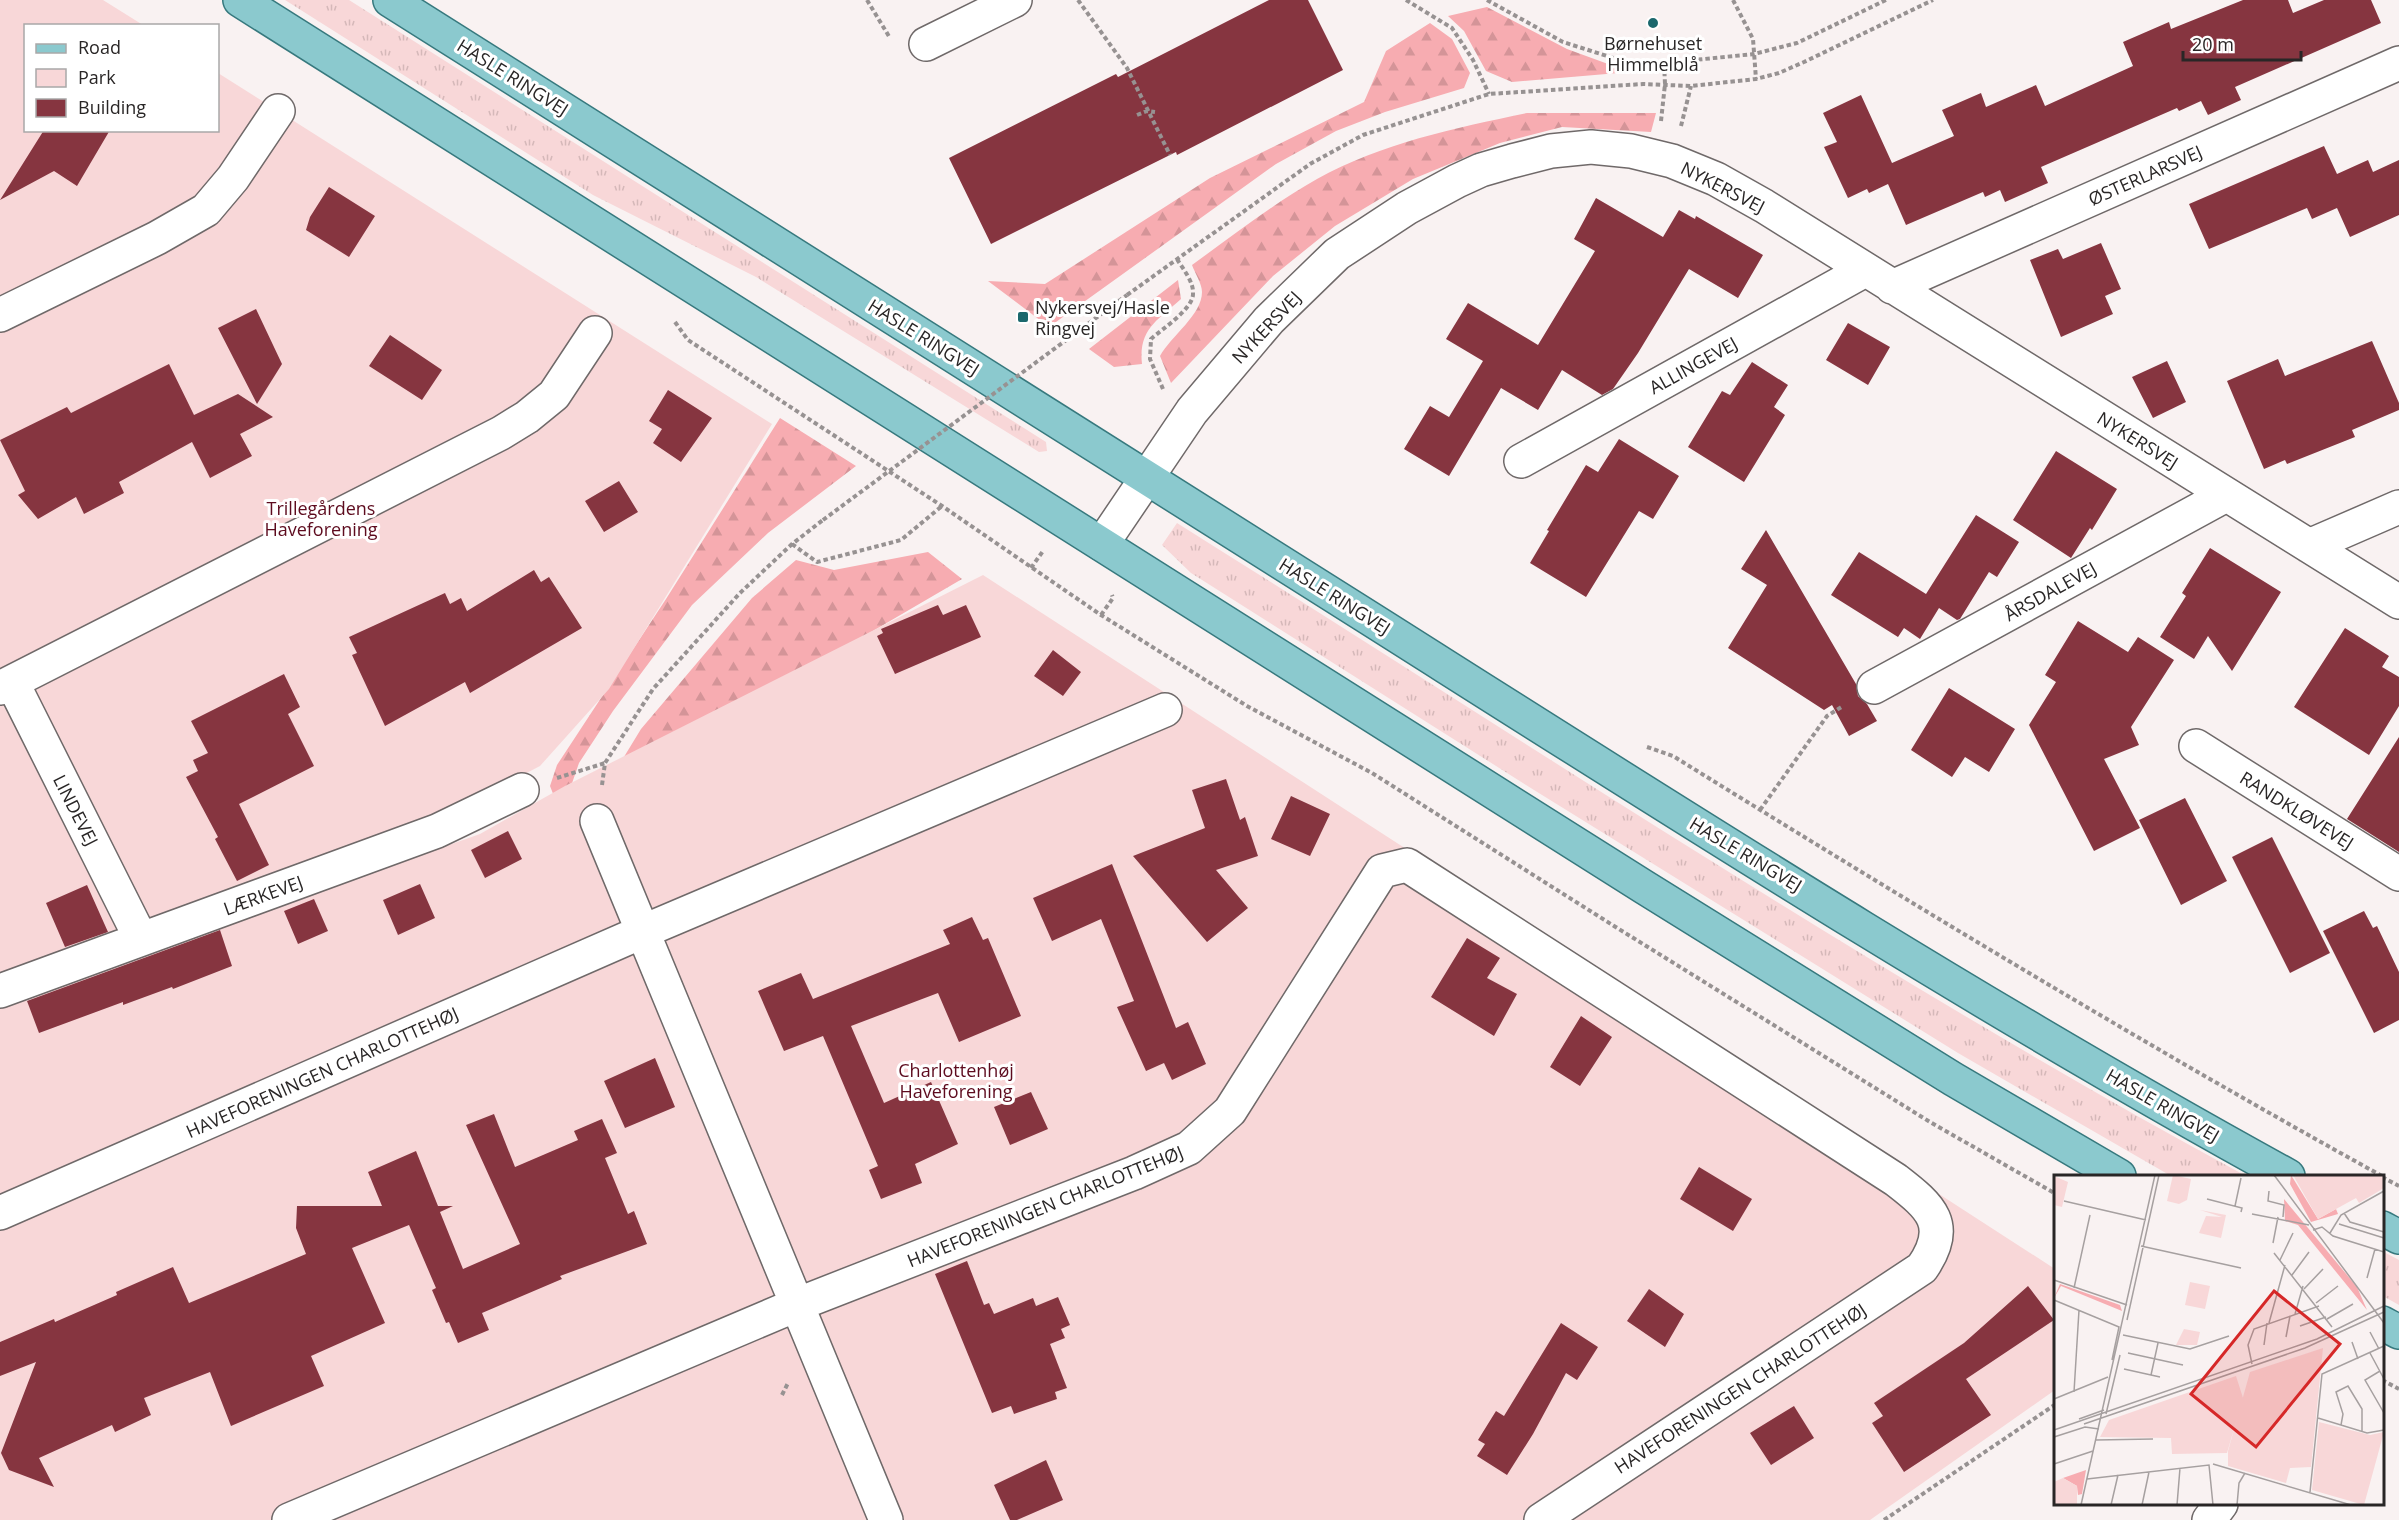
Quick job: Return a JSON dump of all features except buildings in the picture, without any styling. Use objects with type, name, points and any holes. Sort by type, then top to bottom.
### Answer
[{"type":"main road","points":[[240,0],[1664,900],[1953,1079],[2117,1175]]},
{"type":"main road","name":"HASLE RINGVEJ","points":[[390,0],[1589,757],[1904,951],[2209,1133],[2287,1175]]},
{"type":"main road","points":[[2384,1229],[2399,1237]]},
{"type":"main road","points":[[2384,1324],[2399,1332]]},
{"type":"street","points":[[926,44],[1015,0]]},
{"type":"street","name":"ØSTERLARSVEJ","points":[[1892,287],[2399,63]]},
{"type":"street","points":[[0,315],[157,238],[206,210],[233,178],[278,111]]},
{"type":"street","name":"NYKERSVEJ","points":[[1102,544],[1192,411],[1261,329],[1337,254],[1407,208],[1481,170],[1551,152],[1591,147],[1631,151],[1672,161],[1716,179],[1764,206],[2399,602]]},
{"type":"street","name":"ALLINGEVEJ","points":[[1521,461],[1865,270]]},
{"type":"street","points":[[6,685],[501,434],[554,395],[595,333]]},
{"type":"street","name":"ÅRSDALEVEJ","points":[[1874,687],[2226,495]]},
{"type":"street","points":[[2309,546],[2399,507]]},
{"type":"street","name":"LINDEVEJ","points":[[6,685],[141,939]]},
{"type":"street","name":"HAVEFORENINGEN CHARLOTTEHØJ","points":[[0,1213],[644,932],[1165,710]]},
{"type":"street","name":"RANDKLØVEVEJ","points":[[2196,746],[2399,874]]},
{"type":"street","name":"LÆRKEVEJ","points":[[0,991],[437,831],[522,790]]},
{"type":"street","points":[[597,821],[886,1520]]},
{"type":"street","name":"HAVEFORENINGEN CHARLOTTEHØJ","points":[[289,1520],[796,1305],[1134,1173],[1189,1148],[1230,1111],[1382,872],[1407,865],[1896,1180],[1924,1202],[1933,1218],[1937,1237],[1935,1251],[1922,1268],[1541,1520]]},
{"type":"street","points":[[2209,1520],[2220,1505]]},
{"type":"path","points":[[1078,0],[1127,68],[1170,155]]},
{"type":"path","points":[[1407,0],[1452,28],[1473,60],[1489,94]]},
{"type":"path","points":[[1487,0],[1563,42],[1626,62],[1664,63],[1754,54],[1797,43],[1886,0]]},
{"type":"path","points":[[1733,0],[1753,39],[1756,79]]},
{"type":"path","points":[[597,821],[605,763],[653,689],[741,593],[792,544],[1127,295],[1310,164],[1363,135],[1489,94],[1665,84],[1691,86],[1756,79],[1779,73],[1933,0]]},
{"type":"path","points":[[1664,63],[1665,84]]},
{"type":"path","points":[[1137,115],[1147,111],[1155,112]]},
{"type":"path","points":[[1164,393],[1150,359],[1151,339],[1189,307],[1194,295],[1190,281],[1177,259]]},
{"type":"path","points":[[669,313],[688,340],[942,506],[1101,615],[1237,700],[1372,773],[1930,1122],[2054,1193]]},
{"type":"path","points":[[792,544],[817,562],[901,540],[942,506]]},
{"type":"path","points":[[1760,810],[1827,716],[1874,687]]},
{"type":"path","points":[[1640,744],[1673,756],[2032,976],[2231,1093],[2378,1175]]},
{"type":"path","points":[[522,790],[605,763]]},
{"type":"path","points":[[2384,1178],[2399,1186]]},
{"type":"path","points":[[2384,1381],[2399,1389]]},
{"type":"path","points":[[1884,1520],[2054,1405]]},
{"type":"green space","name":"Trillegårdens Haveforening","points":[[0,0],[103,0],[141,24],[24,24],[24,132],[219,132],[219,74],[772,424],[609,689],[540,766],[421,828],[0,983]]},
{"type":"green space","points":[[285,0],[349,0],[1046,442],[1047,451],[1039,452],[756,277],[593,195]]},
{"type":"green space","points":[[1487,7],[1567,49],[1630,72],[1512,82],[1486,71],[1464,31],[1448,16]]},
{"type":"green space","points":[[1430,23],[1452,39],[1470,73],[1464,88],[1385,112],[1336,131],[1276,164],[1049,327],[988,281],[1045,284],[1210,178],[1364,102],[1386,51]]},
{"type":"green space","points":[[1527,113],[1656,113],[1651,132],[1562,127],[1500,143],[1413,179],[1335,226],[1273,276],[1171,383],[1160,356],[1192,317],[1201,301],[1202,289],[1192,265],[1253,220],[1317,179],[1342,166],[1419,138]]},
{"type":"green space","points":[[1178,280],[1181,299],[1151,326],[1143,342],[1142,364],[1114,367],[1089,349]]},
{"type":"green space","points":[[780,418],[856,466],[768,533],[692,605],[613,711],[579,763],[570,789],[608,934],[550,786],[557,765],[666,599]]},
{"type":"green space","points":[[1177,523],[1574,775],[1840,940],[2109,1100],[2244,1175],[2169,1175],[1958,1053],[1534,790],[1191,573],[1162,545]]},
{"type":"green space","points":[[928,552],[962,579],[662,754],[616,770],[641,729],[752,598],[796,560],[834,570]]},
{"type":"green space","name":"Charlottenhøj Haveforening","points":[[983,575],[2054,1268],[2054,1391],[1870,1520],[0,1520],[0,1004],[480,834],[565,786]]},
{"type":"green space","points":[[2384,1252],[2399,1260],[2399,1305],[2384,1297]]},
{"type":"place","name":"Børnehuset Himmelblå","points":[[1653,23]]},
{"type":"place","name":"Nykersvej/Hasle Ringvej","points":[[1023,317]]}]
